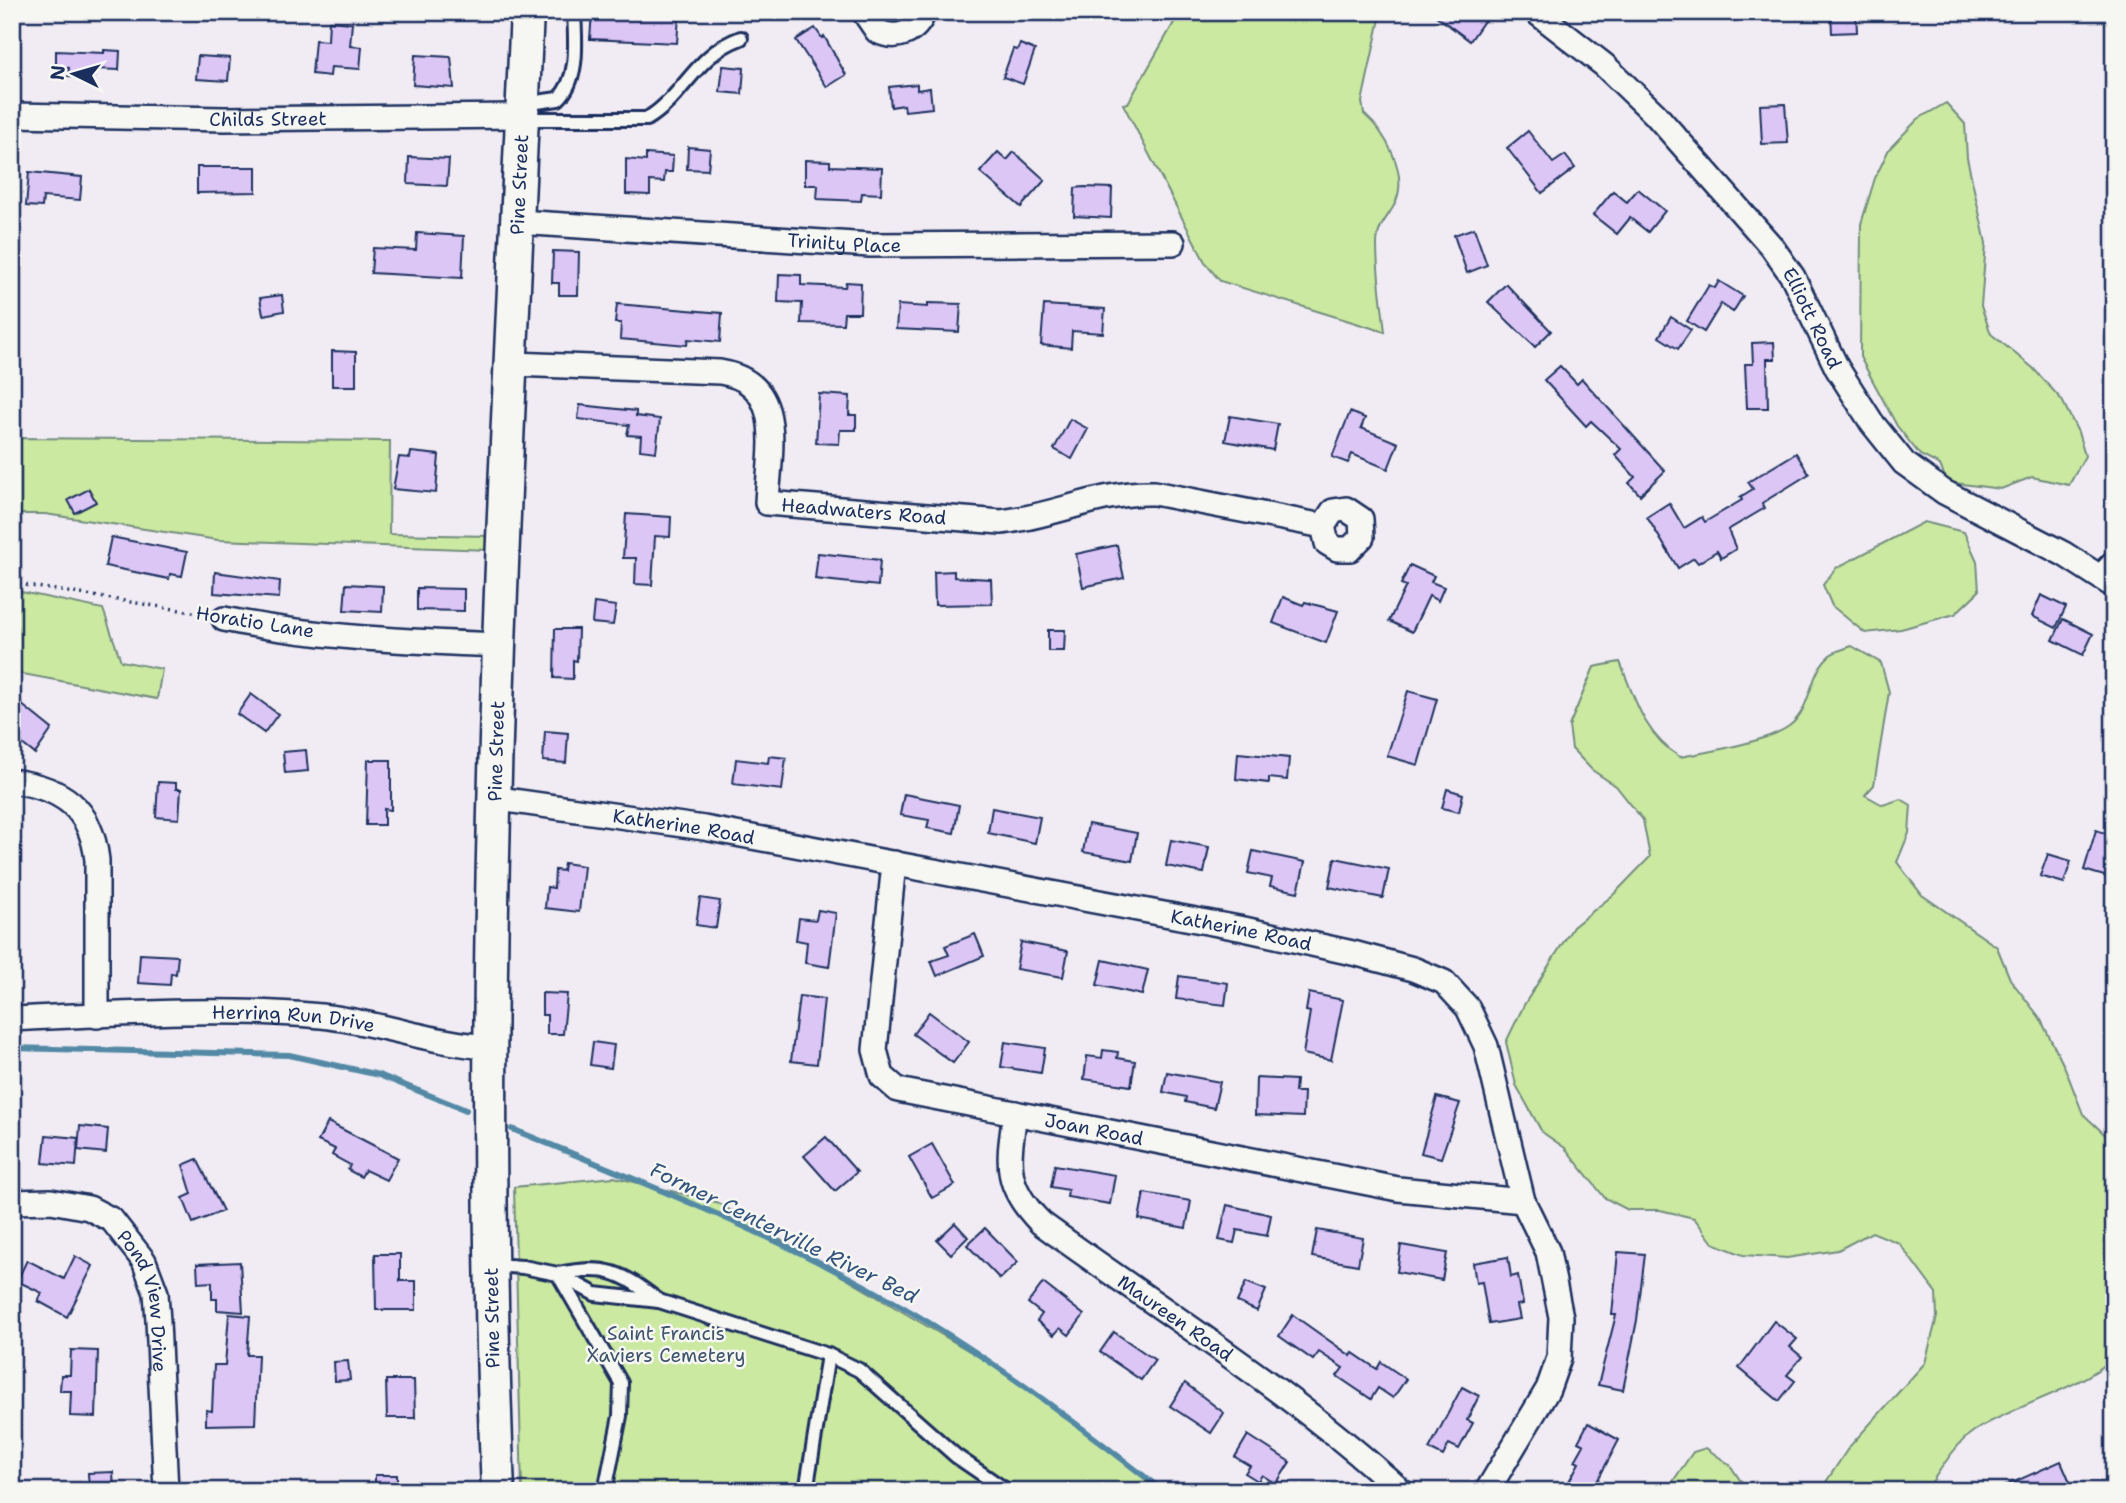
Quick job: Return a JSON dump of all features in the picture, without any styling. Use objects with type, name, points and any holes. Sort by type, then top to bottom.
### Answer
[{"type":"main road","name":"Pine Street","points":[[498,1491],[488,1047],[492,798],[527,12]]},
{"type":"street","points":[[864,12],[877,31],[897,36],[916,26],[924,12]]},
{"type":"street","name":"Elliott Road","points":[[1536,12],[1604,65],[1655,114],[1757,229],[1793,277],[1837,368],[1872,423],[1904,463],[1944,492],[1993,515],[2105,580]]},
{"type":"street","name":"Childs Street","points":[[12,116],[225,119],[522,113]]},
{"type":"street","name":"Trinity Place","points":[[518,222],[870,245],[1173,243]]},
{"type":"street","name":"Headwaters Road","points":[[513,364],[720,372],[746,379],[762,394],[770,417],[767,503],[1001,522],[1141,493],[1323,526]]},
{"type":"street","name":"Horatio Lane","points":[[224,618],[257,626],[408,642],[499,645]]},
{"type":"street","points":[[12,781],[50,789],[64,797],[75,806],[94,837],[97,860],[97,1016]]},
{"type":"street","name":"Katherine Road","points":[[492,798],[704,828],[894,863],[1244,929],[1357,954],[1430,974],[1458,995],[1486,1046],[1523,1201],[1552,1266],[1559,1303],[1561,1346],[1548,1389],[1487,1491]]},
{"type":"street","name":"Joan Road","points":[[894,863],[876,1029],[879,1070],[889,1084],[907,1093],[1398,1189],[1523,1201]]},
{"type":"street","name":"Herring Run Drive","points":[[12,1019],[266,1013],[323,1016],[458,1045],[488,1047]]},
{"type":"street","name":"Maureen Road","points":[[1015,1113],[1009,1156],[1010,1179],[1021,1201],[1041,1223],[1236,1358],[1401,1491]]},
{"type":"street","name":"Pond View Drive","points":[[12,1202],[51,1200],[89,1208],[112,1220],[144,1261],[156,1293],[158,1312],[166,1491]]},
{"type":"lane","points":[[522,113],[558,99],[568,86],[574,59],[574,12]]},
{"type":"lane","points":[[522,113],[647,119],[662,110],[712,52],[741,38]]},
{"type":"lane","points":[[2105,580],[2114,555]]},
{"type":"lane","points":[[491,1265],[523,1267],[558,1274],[595,1294],[659,1301],[828,1355],[871,1378],[927,1432],[1007,1491]]},
{"type":"lane","points":[[558,1274],[580,1270],[609,1270],[623,1275],[659,1301]]},
{"type":"lane","points":[[558,1274],[621,1383],[620,1416],[605,1491]]},
{"type":"lane","points":[[806,1491],[828,1355]]},
{"type":"path","name":"Horatio Lane","points":[[12,583],[224,618]]},
{"type":"green space","points":[[1180,12],[1381,14],[1362,102],[1364,114],[1387,142],[1397,165],[1399,178],[1396,201],[1381,226],[1377,245],[1385,332],[1220,281],[1206,264],[1123,104],[1128,103]]},
{"type":"green space","points":[[1946,103],[1965,124],[1967,158],[1986,243],[1981,306],[1991,334],[2033,368],[2062,400],[2078,432],[2085,456],[2069,485],[2032,477],[2001,489],[1947,482],[1940,465],[1920,455],[1897,426],[1860,357],[1861,224],[1875,178],[1889,149],[1918,119]]},
{"type":"green space","points":[[12,438],[390,441],[389,534],[490,536],[489,550],[218,540],[45,514],[12,514]]},
{"type":"green space","points":[[1924,522],[1964,532],[1977,561],[1979,591],[1955,614],[1901,629],[1865,633],[1832,606],[1823,585],[1836,568]]},
{"type":"green space","points":[[12,590],[103,609],[121,661],[162,669],[157,699],[12,672]]},
{"type":"green space","points":[[1852,646],[1881,663],[1889,692],[1874,785],[1865,795],[1883,805],[1901,799],[1911,805],[1909,833],[1897,862],[1922,895],[1997,947],[2010,979],[2040,1018],[2065,1068],[2083,1114],[2114,1143],[2114,1358],[2081,1380],[1974,1431],[1954,1451],[1926,1491],[1812,1491],[1824,1485],[1849,1447],[1925,1363],[1937,1317],[1936,1293],[1899,1243],[1872,1232],[1838,1250],[1787,1258],[1743,1255],[1713,1243],[1694,1218],[1660,1210],[1628,1210],[1605,1198],[1565,1148],[1542,1132],[1516,1085],[1506,1042],[1524,1005],[1573,927],[1613,895],[1650,857],[1643,820],[1616,786],[1592,770],[1572,749],[1569,726],[1594,667],[1620,662],[1649,727],[1680,757],[1752,742],[1789,726],[1802,711],[1817,673],[1828,657]]},
{"type":"green space","name":"Saint Francis Xaviers Cemetery","points":[[614,1177],[716,1202],[1010,1375],[1163,1491],[522,1491],[514,1187]]},
{"type":"green space","points":[[1706,1448],[1730,1465],[1740,1480],[1754,1491],[1670,1491],[1669,1487],[1693,1452]]},
{"type":"building","points":[[592,12],[679,16],[677,43],[590,39]]},
{"type":"building","points":[[1431,12],[1478,12],[1486,18],[1470,41]]},
{"type":"building","points":[[1831,12],[1856,12],[1857,32],[1832,33]]},
{"type":"building","points":[[329,21],[352,23],[350,46],[362,47],[360,69],[331,67],[330,76],[312,74],[315,40],[328,41]]},
{"type":"building","points":[[815,28],[822,38],[824,36],[846,75],[827,87],[796,40]]},
{"type":"building","points":[[1020,44],[1035,50],[1023,84],[1003,77],[1013,49],[1017,50]]},
{"type":"building","points":[[104,50],[120,51],[119,70],[94,69],[94,77],[68,76],[69,68],[56,67],[56,51],[104,53]]},
{"type":"building","points":[[415,55],[451,57],[454,88],[413,85]]},
{"type":"building","points":[[198,56],[230,58],[228,81],[196,79]]},
{"type":"building","points":[[723,66],[744,68],[742,94],[720,92]]},
{"type":"building","points":[[917,84],[917,90],[930,88],[932,108],[905,111],[904,105],[891,107],[889,87]]},
{"type":"building","points":[[1785,104],[1788,143],[1762,144],[1760,105]]},
{"type":"building","points":[[1528,131],[1553,163],[1565,155],[1575,168],[1542,193],[1507,148]]},
{"type":"building","points":[[688,147],[710,149],[708,170],[687,169]]},
{"type":"building","points":[[998,152],[1007,160],[1014,152],[1045,180],[1021,207],[980,172]]},
{"type":"building","points":[[646,154],[673,156],[672,172],[665,172],[664,182],[650,181],[650,195],[626,194],[626,159],[646,161]]},
{"type":"building","points":[[409,157],[449,159],[447,186],[408,184]]},
{"type":"building","points":[[805,160],[830,161],[830,166],[882,168],[881,194],[862,193],[861,201],[817,199],[818,185],[805,185]]},
{"type":"building","points":[[197,167],[256,167],[256,192],[197,193]]},
{"type":"building","points":[[29,172],[82,177],[80,200],[43,197],[42,207],[26,206]]},
{"type":"building","points":[[1075,188],[1112,188],[1111,218],[1074,216]]},
{"type":"building","points":[[1638,189],[1665,211],[1648,232],[1630,218],[1617,234],[1593,215],[1613,191],[1627,202]]},
{"type":"building","points":[[1474,228],[1487,265],[1467,273],[1454,235]]},
{"type":"building","points":[[417,233],[464,236],[462,278],[371,273],[373,248],[416,250]]},
{"type":"building","points":[[553,251],[579,252],[578,295],[559,295],[559,283],[552,283]]},
{"type":"building","points":[[779,274],[801,275],[801,285],[845,287],[846,282],[861,283],[860,313],[844,313],[843,324],[801,323],[802,303],[778,302]]},
{"type":"building","points":[[1719,281],[1743,296],[1733,312],[1721,304],[1704,332],[1687,321],[1709,285],[1715,288]]},
{"type":"building","points":[[1506,284],[1551,331],[1535,347],[1488,302]]},
{"type":"building","points":[[282,295],[284,311],[263,315],[260,298]]},
{"type":"building","points":[[928,303],[961,304],[959,332],[896,329],[898,305],[928,307]]},
{"type":"building","points":[[617,304],[722,313],[720,342],[688,339],[687,345],[620,339],[621,323],[615,323]]},
{"type":"building","points":[[1044,305],[1105,309],[1103,333],[1072,331],[1071,348],[1041,345]]},
{"type":"building","points":[[1671,317],[1691,330],[1678,349],[1659,337]]},
{"type":"building","points":[[1774,342],[1775,359],[1767,359],[1768,408],[1747,408],[1745,364],[1753,364],[1752,343]]},
{"type":"building","points":[[332,351],[356,352],[356,386],[332,386]]},
{"type":"building","points":[[1560,366],[1577,384],[1582,379],[1665,471],[1640,495],[1629,483],[1635,477],[1615,455],[1621,449],[1591,421],[1586,426],[1544,380]]},
{"type":"building","points":[[819,394],[850,396],[849,415],[856,415],[856,430],[840,430],[839,444],[816,443]]},
{"type":"building","points":[[580,405],[636,411],[636,416],[660,419],[656,452],[640,450],[641,436],[627,435],[629,425],[578,419]]},
{"type":"building","points":[[1350,412],[1365,418],[1361,428],[1398,443],[1388,469],[1352,454],[1348,463],[1332,457]]},
{"type":"building","points":[[1230,416],[1278,424],[1273,450],[1225,441]]},
{"type":"building","points":[[1070,419],[1088,429],[1072,459],[1054,449]]},
{"type":"building","points":[[411,452],[439,455],[436,493],[393,489],[399,457],[410,458]]},
{"type":"building","points":[[1796,453],[1809,474],[1762,503],[1765,508],[1728,530],[1736,549],[1721,558],[1717,551],[1698,563],[1694,558],[1678,568],[1647,517],[1669,503],[1684,528],[1702,517],[1705,522],[1742,500],[1740,497],[1753,489],[1748,482]]},
{"type":"building","points":[[89,489],[96,502],[75,513],[68,500]]},
{"type":"building","points":[[626,514],[671,517],[670,537],[655,536],[652,585],[635,584],[636,558],[623,558]]},
{"type":"building","points":[[111,537],[187,552],[182,576],[170,574],[169,579],[105,566]]},
{"type":"building","points":[[1117,545],[1124,578],[1083,587],[1076,554]]},
{"type":"building","points":[[818,553],[880,560],[878,586],[815,579]]},
{"type":"building","points":[[1410,565],[1434,576],[1431,582],[1444,587],[1438,601],[1429,596],[1412,632],[1389,621],[1406,586],[1401,584]]},
{"type":"building","points":[[954,571],[954,577],[991,579],[992,604],[935,605],[934,572]]},
{"type":"building","points":[[215,572],[280,581],[279,598],[214,593]]},
{"type":"building","points":[[346,584],[383,586],[382,612],[344,610]]},
{"type":"building","points":[[417,588],[464,589],[464,611],[417,610]]},
{"type":"building","points":[[2041,595],[2066,607],[2056,628],[2032,616]]},
{"type":"building","points":[[1283,597],[1303,605],[1305,602],[1338,611],[1326,643],[1273,623]]},
{"type":"building","points":[[594,603],[616,606],[613,625],[592,623]]},
{"type":"building","points":[[2063,619],[2093,634],[2083,655],[2053,640]]},
{"type":"building","points":[[555,629],[578,629],[577,661],[573,660],[573,679],[554,678]]},
{"type":"building","points":[[1048,630],[1065,630],[1064,651],[1048,651]]},
{"type":"building","points":[[1408,691],[1437,699],[1418,765],[1387,756]]},
{"type":"building","points":[[251,694],[278,714],[264,733],[237,714]]},
{"type":"building","points":[[21,704],[52,729],[35,754],[12,736],[12,716]]},
{"type":"building","points":[[545,731],[568,733],[566,763],[543,761]]},
{"type":"building","points":[[306,750],[308,771],[285,773],[283,752]]},
{"type":"building","points":[[1238,753],[1289,758],[1287,780],[1269,778],[1269,783],[1236,779]]},
{"type":"building","points":[[769,756],[786,758],[782,790],[733,784],[736,759],[768,763]]},
{"type":"building","points":[[368,760],[391,760],[391,810],[384,809],[384,825],[366,825]]},
{"type":"building","points":[[158,782],[176,783],[176,789],[181,789],[179,819],[156,817]]},
{"type":"building","points":[[1447,789],[1463,794],[1459,812],[1442,808]]},
{"type":"building","points":[[904,794],[959,805],[954,833],[927,828],[929,820],[900,815]]},
{"type":"building","points":[[992,808],[1040,817],[1035,843],[988,833]]},
{"type":"building","points":[[1088,824],[1137,833],[1132,861],[1083,852]]},
{"type":"building","points":[[2096,830],[2114,836],[2114,879],[2084,870]]},
{"type":"building","points":[[1171,840],[1209,847],[1204,873],[1166,866]]},
{"type":"building","points":[[1253,851],[1305,862],[1298,892],[1270,886],[1272,878],[1248,873]]},
{"type":"building","points":[[2048,854],[2071,861],[2064,883],[2040,876]]},
{"type":"building","points":[[1335,858],[1389,869],[1383,898],[1329,887]]},
{"type":"building","points":[[564,863],[584,866],[579,912],[545,908],[547,887],[554,888],[555,870],[563,871]]},
{"type":"building","points":[[700,898],[720,901],[716,928],[696,925]]},
{"type":"building","points":[[818,910],[836,913],[829,967],[805,963],[807,942],[796,940],[799,918],[816,920]]},
{"type":"building","points":[[975,934],[984,956],[937,976],[931,961],[949,955],[945,946]]},
{"type":"building","points":[[1021,942],[1068,951],[1063,977],[1016,969]]},
{"type":"building","points":[[140,954],[178,956],[176,974],[171,973],[170,985],[138,983]]},
{"type":"building","points":[[1103,960],[1148,970],[1142,995],[1097,985]]},
{"type":"building","points":[[1179,976],[1228,983],[1225,1005],[1176,999]]},
{"type":"building","points":[[542,993],[567,994],[563,1034],[547,1034],[547,1015],[542,1015]]},
{"type":"building","points":[[1309,993],[1343,1000],[1331,1060],[1303,1054],[1310,1012],[1306,1011]]},
{"type":"building","points":[[799,996],[824,999],[817,1064],[791,1061]]},
{"type":"building","points":[[929,1012],[969,1042],[953,1063],[913,1034]]},
{"type":"building","points":[[593,1042],[614,1045],[611,1068],[590,1065]]},
{"type":"building","points":[[1005,1042],[1045,1048],[1041,1073],[1001,1067]]},
{"type":"building","points":[[1103,1050],[1118,1052],[1117,1058],[1135,1061],[1131,1086],[1084,1079],[1087,1056],[1102,1058]]},
{"type":"building","points":[[1167,1072],[1220,1082],[1214,1108],[1185,1102],[1186,1097],[1163,1092]]},
{"type":"building","points":[[1256,1078],[1296,1080],[1295,1092],[1304,1092],[1303,1117],[1255,1115]]},
{"type":"building","points":[[1437,1097],[1460,1103],[1441,1158],[1421,1153]]},
{"type":"building","points":[[328,1122],[398,1158],[386,1180],[365,1170],[361,1177],[348,1170],[350,1165],[332,1155],[335,1149],[318,1141]]},
{"type":"building","points":[[80,1126],[108,1129],[106,1153],[78,1150]]},
{"type":"building","points":[[46,1135],[78,1138],[76,1166],[43,1163]]},
{"type":"building","points":[[826,1137],[857,1172],[835,1191],[804,1156]]},
{"type":"building","points":[[932,1144],[955,1185],[932,1198],[909,1157]]},
{"type":"building","points":[[197,1159],[223,1211],[193,1223],[183,1198],[192,1194],[183,1165]]},
{"type":"building","points":[[1055,1165],[1115,1175],[1110,1204],[1067,1197],[1068,1190],[1051,1187]]},
{"type":"building","points":[[1144,1193],[1191,1201],[1186,1228],[1139,1219]]},
{"type":"building","points":[[1227,1205],[1271,1215],[1267,1236],[1237,1230],[1234,1243],[1219,1240]]},
{"type":"building","points":[[955,1223],[968,1237],[951,1254],[937,1240]]},
{"type":"building","points":[[985,1228],[1018,1262],[1000,1279],[967,1245]]},
{"type":"building","points":[[1317,1230],[1363,1238],[1358,1265],[1312,1257]]},
{"type":"building","points":[[1401,1245],[1447,1253],[1442,1280],[1397,1272]]},
{"type":"building","points":[[1618,1252],[1645,1254],[1637,1320],[1623,1390],[1598,1385],[1616,1315],[1612,1315]]},
{"type":"building","points":[[375,1254],[400,1254],[400,1281],[416,1281],[416,1310],[376,1310]]},
{"type":"building","points":[[75,1256],[93,1266],[67,1317],[38,1301],[42,1293],[17,1281],[27,1260],[64,1279]]},
{"type":"building","points":[[1508,1257],[1511,1277],[1518,1275],[1523,1304],[1517,1305],[1520,1319],[1489,1324],[1482,1282],[1476,1283],[1473,1263]]},
{"type":"building","points":[[240,1262],[243,1312],[217,1310],[217,1299],[212,1299],[212,1282],[198,1283],[197,1264]]},
{"type":"building","points":[[1246,1282],[1266,1290],[1257,1311],[1237,1302]]},
{"type":"building","points":[[1043,1283],[1084,1315],[1069,1335],[1060,1328],[1054,1335],[1037,1321],[1042,1314],[1028,1303]]},
{"type":"building","points":[[229,1314],[250,1316],[247,1355],[258,1355],[255,1424],[206,1425],[206,1410],[212,1411],[214,1365],[225,1365]]},
{"type":"building","points":[[1293,1315],[1351,1356],[1353,1353],[1377,1369],[1381,1362],[1406,1379],[1393,1398],[1378,1388],[1371,1399],[1337,1376],[1343,1368],[1319,1352],[1313,1360],[1279,1336]]},
{"type":"building","points":[[1774,1321],[1797,1339],[1790,1347],[1802,1357],[1787,1375],[1795,1381],[1779,1401],[1739,1368]]},
{"type":"building","points":[[1114,1332],[1155,1360],[1141,1380],[1100,1352]]},
{"type":"building","points":[[71,1350],[98,1351],[96,1417],[70,1416],[71,1391],[60,1391],[61,1375],[70,1375]]},
{"type":"building","points":[[348,1361],[350,1380],[335,1381],[334,1362]]},
{"type":"building","points":[[386,1380],[414,1380],[415,1418],[387,1418]]},
{"type":"building","points":[[1185,1383],[1224,1413],[1211,1433],[1170,1406]]},
{"type":"building","points":[[1462,1387],[1479,1396],[1467,1420],[1473,1423],[1459,1449],[1449,1444],[1443,1456],[1429,1449]]},
{"type":"building","points":[[1588,1423],[1619,1440],[1592,1491],[1584,1491],[1568,1483],[1579,1463],[1575,1461],[1584,1445],[1578,1442]]},
{"type":"building","points":[[1248,1435],[1290,1462],[1276,1484],[1262,1475],[1258,1481],[1245,1473],[1250,1466],[1235,1457]]},
{"type":"building","points":[[2061,1461],[2074,1491],[1994,1491]]},
{"type":"building","points":[[113,1472],[114,1491],[89,1491],[88,1473]]},
{"type":"building","points":[[375,1475],[397,1475],[397,1491],[375,1491]]},
{"type":"waterway","name":"Former Centerville River Bed","points":[[12,1048],[289,1055],[379,1075],[466,1110]]},
{"type":"waterway","name":"Former Centerville River Bed","points":[[512,1129],[748,1228],[885,1297],[993,1364],[1163,1491]]}]
